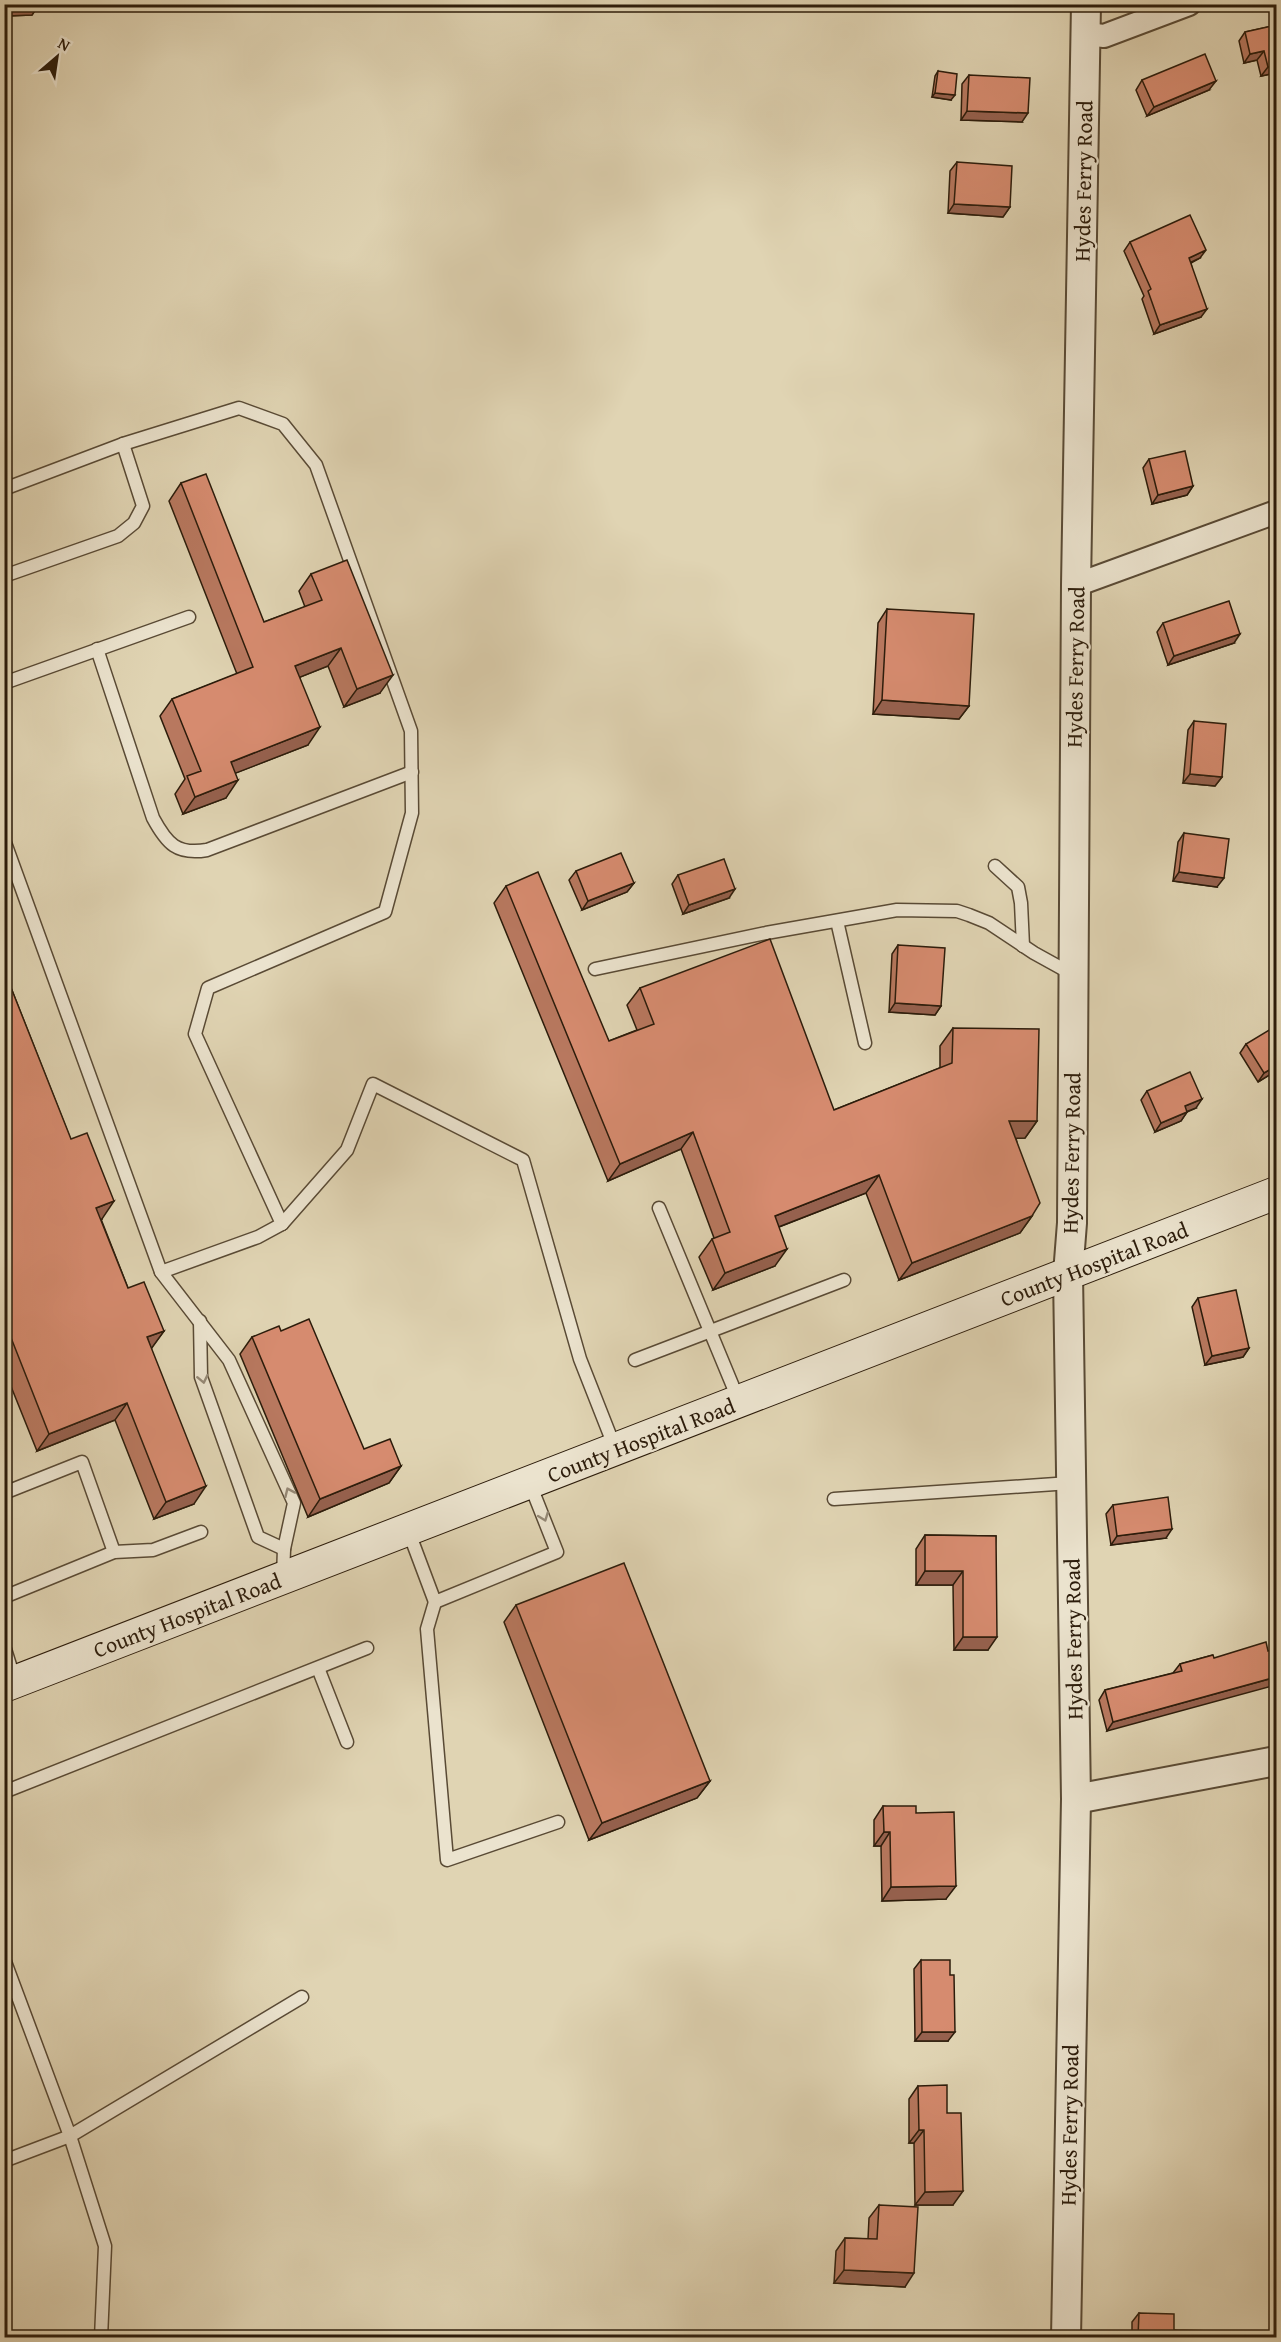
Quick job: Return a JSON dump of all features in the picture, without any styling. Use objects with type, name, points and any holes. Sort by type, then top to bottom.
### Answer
[{"type":"main road","name":"County Hospital Road","points":[[10,1684],[283,1564],[408,1530],[1276,1193]]},
{"type":"street","name":"Hydes Ferry Road","points":[[1066,2337],[1076,1800],[1068,1274],[1072,1223],[1076,585],[1086,4]]},
{"type":"street","points":[[1086,34],[1104,36],[1189,4]]},
{"type":"street","points":[[1076,585],[1276,512]]},
{"type":"street","points":[[1076,1800],[1276,1761]]},
{"type":"lane","points":[[4,489],[123,444],[239,408],[283,424],[316,465],[411,731],[412,813],[386,912],[208,988],[195,1034],[282,1224]]},
{"type":"lane","points":[[4,576],[118,536],[134,523],[143,506],[123,444]]},
{"type":"lane","points":[[4,683],[189,617]]},
{"type":"lane","points":[[97,649],[153,818],[160,832],[174,848],[191,852],[207,850],[412,772]]},
{"type":"lane","points":[[4,840],[161,1272],[229,1360],[294,1503],[283,1564]]},
{"type":"lane","points":[[995,866],[1018,887],[1023,946]]},
{"type":"lane","points":[[595,969],[897,910],[957,911],[989,923],[1072,974]]},
{"type":"lane","points":[[837,921],[865,1043]]},
{"type":"lane","points":[[161,1272],[258,1237],[282,1224],[347,1150],[373,1084],[523,1160],[580,1359],[615,1449]]},
{"type":"lane","points":[[659,1208],[739,1402]]},
{"type":"lane","points":[[635,1360],[844,1280]]},
{"type":"lane","points":[[200,1321],[201,1377],[258,1537],[283,1564]]},
{"type":"lane","points":[[4,1493],[82,1462],[114,1552]]},
{"type":"lane","points":[[435,1602],[557,1552],[530,1483]]},
{"type":"lane","points":[[834,1499],[1070,1483]]},
{"type":"lane","points":[[408,1530],[435,1602],[427,1629],[447,1860],[558,1822]]},
{"type":"lane","points":[[4,1597],[114,1552],[153,1550],[201,1532]]},
{"type":"lane","points":[[4,1646],[10,1684]]},
{"type":"lane","points":[[4,1792],[367,1648]]},
{"type":"lane","points":[[318,1668],[347,1742]]},
{"type":"lane","points":[[4,1959],[70,2136],[105,2246],[101,2337]]},
{"type":"lane","points":[[4,2161],[70,2136],[302,1997]]},
{"type":"building","points":[[15,4],[39,4],[39,5],[15,6]]},
{"type":"building","points":[[1276,25],[1276,65],[1268,67],[1264,51],[1250,54],[1245,32]]},
{"type":"building","points":[[1205,54],[1216,81],[1154,107],[1142,80]]},
{"type":"building","points":[[938,71],[957,74],[955,95],[935,93]]},
{"type":"building","points":[[969,75],[1030,78],[1028,113],[967,111]]},
{"type":"building","points":[[957,162],[1012,166],[1010,207],[954,204]]},
{"type":"building","points":[[1190,215],[1206,250],[1189,258],[1207,309],[1160,325],[1148,291],[1151,289],[1130,242]]},
{"type":"building","points":[[1185,451],[1193,486],[1158,495],[1149,459]]},
{"type":"building","points":[[206,474],[264,622],[322,600],[311,574],[347,560],[393,675],[357,689],[341,648],[295,666],[320,727],[231,762],[238,780],[195,797],[187,776],[201,771],[172,699],[253,667],[181,483]]},
{"type":"building","points":[[1229,601],[1240,634],[1174,656],[1163,623]]},
{"type":"building","points":[[887,609],[974,614],[969,706],[882,700]]},
{"type":"building","points":[[1194,721],[1226,724],[1222,777],[1190,774]]},
{"type":"building","points":[[1184,833],[1229,839],[1224,878],[1179,872]]},
{"type":"building","points":[[621,853],[634,883],[588,901],[576,871]]},
{"type":"building","points":[[724,859],[735,889],[689,905],[678,875]]},
{"type":"building","points":[[538,872],[609,1041],[654,1024],[640,988],[770,939],[834,1110],[952,1063],[953,1028],[1039,1029],[1037,1121],[1009,1121],[1040,1203],[1032,1216],[912,1263],[879,1175],[775,1216],[787,1249],[725,1273],[712,1239],[730,1232],[693,1132],[620,1164],[506,886]]},
{"type":"building","points":[[898,945],[945,948],[941,1006],[895,1003]]},
{"type":"building","points":[[4,970],[71,1139],[87,1133],[114,1201],[96,1208],[128,1288],[144,1282],[164,1331],[147,1337],[206,1486],[166,1502],[127,1403],[49,1434],[6,1325],[4,1326]]},
{"type":"building","points":[[1276,1026],[1276,1066],[1264,1073],[1246,1044]]},
{"type":"building","points":[[1190,1072],[1202,1099],[1185,1106],[1187,1112],[1161,1123],[1147,1091]]},
{"type":"building","points":[[1236,1290],[1249,1348],[1212,1356],[1198,1298]]},
{"type":"building","points":[[309,1319],[364,1449],[390,1439],[401,1466],[320,1499],[252,1337],[279,1326],[281,1331]]},
{"type":"building","points":[[1168,1497],[1172,1529],[1117,1536],[1113,1505]]},
{"type":"building","points":[[925,1535],[996,1536],[997,1637],[963,1637],[963,1571],[925,1571]]},
{"type":"building","points":[[624,1563],[710,1781],[602,1823],[516,1605]]},
{"type":"building","points":[[1266,1642],[1268,1651],[1276,1648],[1276,1677],[1113,1722],[1105,1690],[1182,1671],[1180,1664],[1213,1655],[1214,1658]]},
{"type":"building","points":[[883,1806],[916,1806],[916,1813],[954,1812],[956,1886],[891,1887],[890,1832],[884,1832]]},
{"type":"building","points":[[921,1960],[950,1960],[950,1975],[954,1975],[955,2032],[922,2032]]},
{"type":"building","points":[[947,2085],[947,2113],[961,2113],[963,2191],[925,2192],[924,2130],[919,2130],[918,2086]]},
{"type":"building","points":[[879,2205],[918,2207],[914,2273],[844,2270],[845,2238],[877,2239]]},
{"type":"building","points":[[1139,2313],[1174,2314],[1174,2330],[1214,2331],[1214,2337],[1138,2337]]}]
